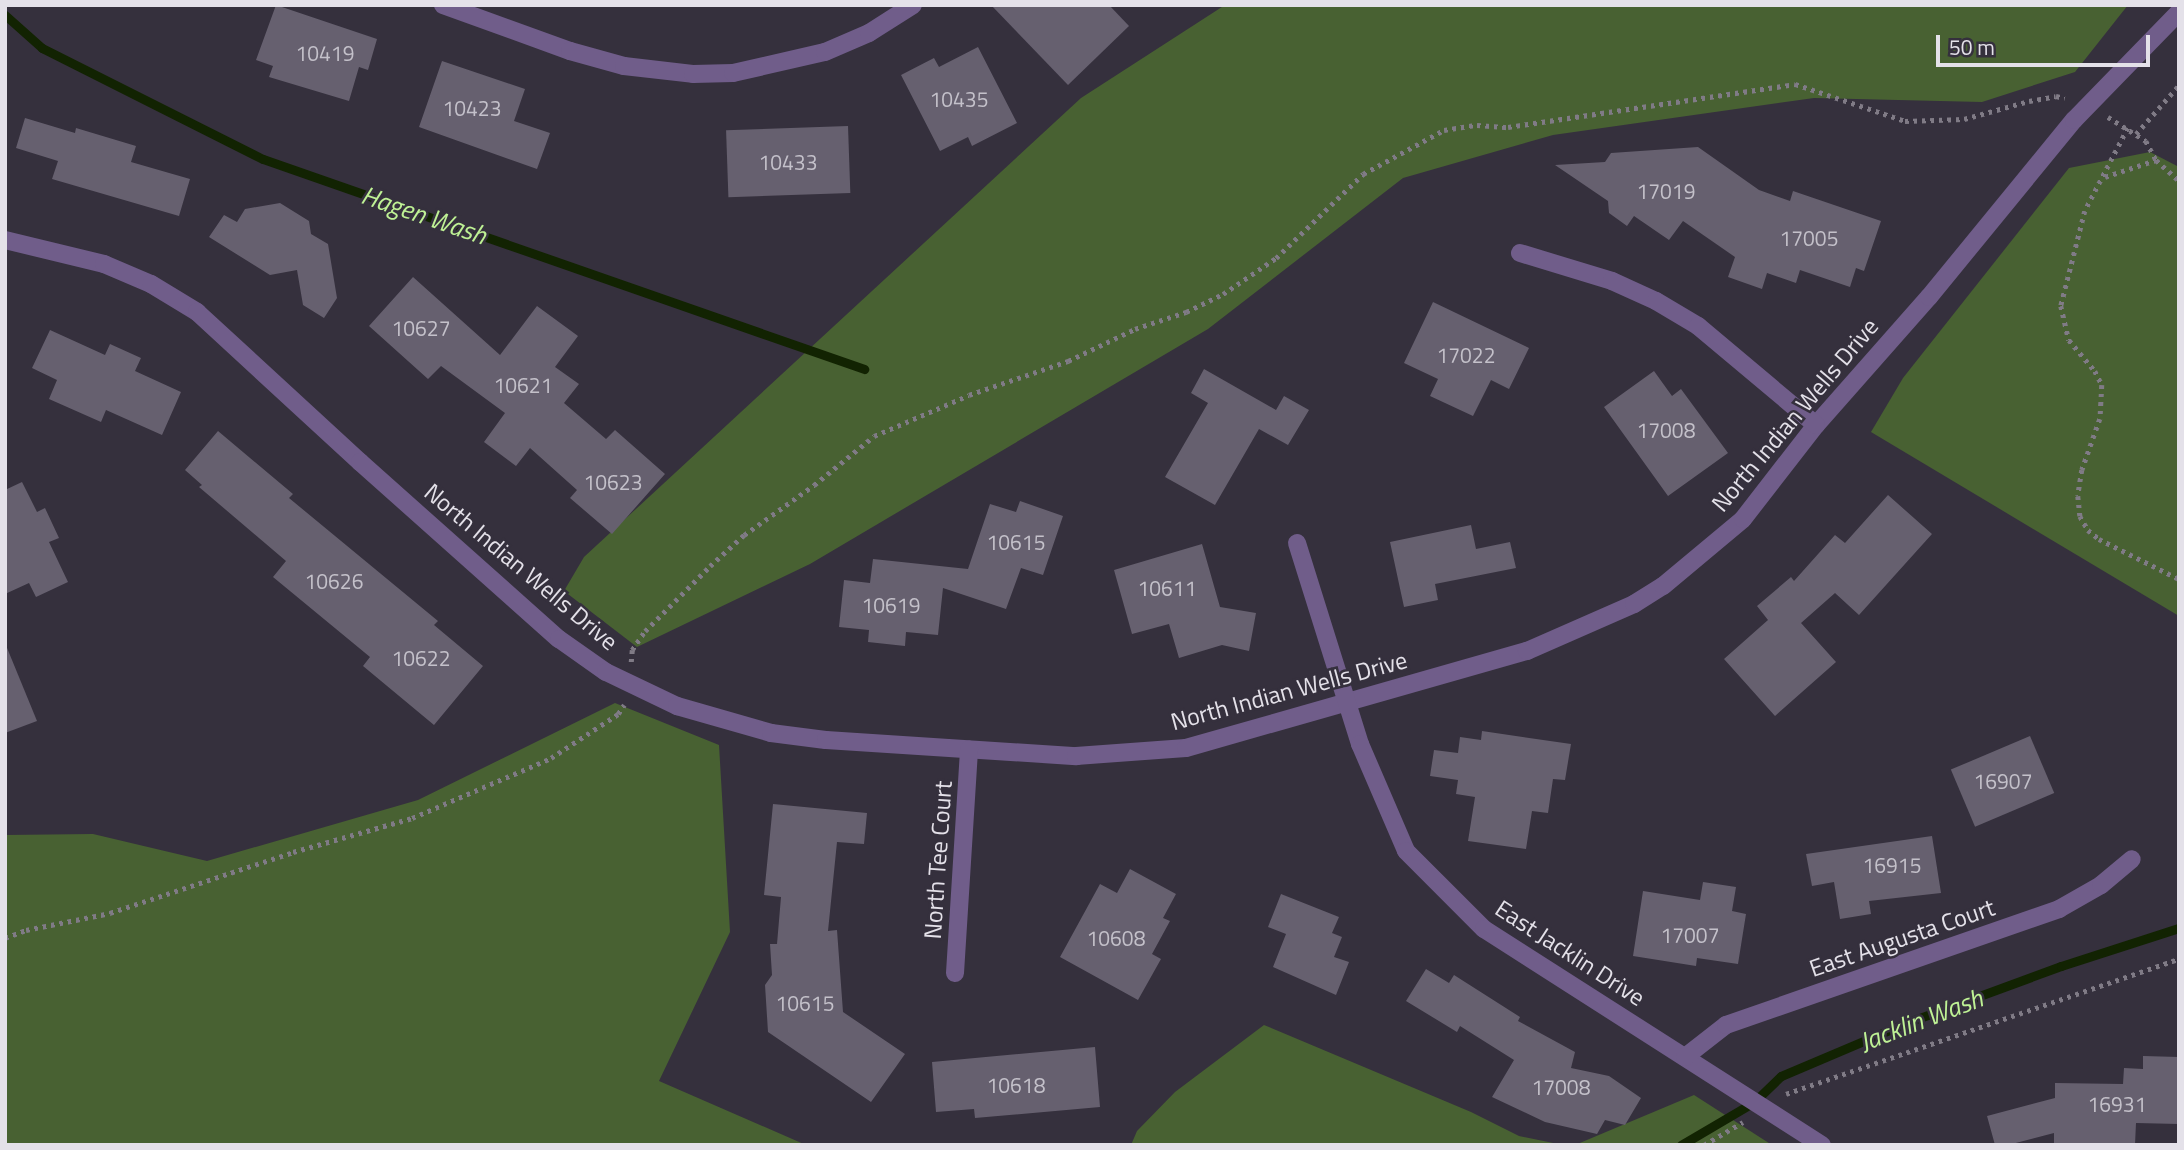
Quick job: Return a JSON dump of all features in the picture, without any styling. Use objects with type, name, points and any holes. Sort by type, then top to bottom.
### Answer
[{"type":"street","points":[[443,5],[570,51],[625,66],[693,74],[733,73],[825,52],[869,33],[913,5]]},
{"type":"street","name":"North Indian Wells Drive","points":[[5,240],[42,246],[104,264],[151,284],[197,312],[559,639],[628,684],[677,706],[771,733],[826,740],[1076,756],[1186,748],[1237,735],[1347,700],[1527,651],[1634,604],[1690,565],[1743,519],[1816,425],[1928,297],[2087,105],[2179,12]]},
{"type":"street","points":[[1520,253],[1612,281],[1656,301],[1698,326],[1816,425]]},
{"type":"street","name":"East Jacklin Drive","points":[[1297,543],[1360,744],[1406,851],[1484,929],[1822,1145]]},
{"type":"street","name":"North Tee Court","points":[[955,973],[969,749]]},
{"type":"street","name":"East Augusta Court","points":[[1685,1057],[1726,1025],[2059,909],[2101,884],[2132,859]]},
{"type":"path","points":[[5,938],[26,930],[110,913],[293,852],[412,818],[503,781],[586,736],[624,707],[632,650],[675,598],[744,535],[814,485],[874,436],[969,394],[1068,361],[1135,329],[1186,312],[1223,294],[1276,258],[1363,174],[1444,130],[1477,125],[1508,127],[1795,84],[1905,121],[1964,119],[2056,96],[2087,105],[2128,128],[2146,141],[2156,160],[2179,181]]},
{"type":"path","points":[[2136,134],[2179,85]]},
{"type":"path","points":[[2128,128],[2105,178],[2082,218],[2061,306],[2070,340],[2095,371],[2102,385],[2101,419],[2082,470],[2078,496],[2080,516],[2088,530],[2099,539],[2179,579]]},
{"type":"path","points":[[2105,178],[2156,160]]},
{"type":"path","points":[[1783,1096],[1966,1030],[2179,959]]},
{"type":"path","points":[[1704,1145],[1755,1114]]},
{"type":"green space","points":[[1225,5],[2128,5],[2075,72],[1982,102],[1814,98],[1553,135],[1403,178],[1208,329],[810,564],[637,647],[564,591],[584,557],[1081,98]]},
{"type":"green space","points":[[2150,152],[2179,167],[2179,616],[1871,432],[1903,378],[2069,168]]},
{"type":"green space","points":[[615,703],[719,745],[730,932],[659,1081],[806,1145],[5,1145],[5,835],[93,834],[207,861],[418,800]]},
{"type":"green space","points":[[1264,1025],[1471,1112],[1519,1136],[1563,1145],[1131,1145],[1137,1131],[1175,1092]]},
{"type":"green space","points":[[1694,1095],[1772,1145],[1575,1145]]},
{"type":"building","points":[[276,5],[377,39],[368,70],[359,67],[349,101],[269,77],[273,66],[256,60]]},
{"type":"building","points":[[991,5],[1109,5],[1129,26],[1068,85]]},
{"type":"building","points":[[978,47],[1017,123],[972,146],[968,137],[940,151],[901,75],[934,58],[939,67]]},
{"type":"building","points":[[442,61],[525,89],[514,121],[550,133],[537,169],[419,127]]},
{"type":"building","points":[[25,118],[75,133],[76,128],[136,146],[131,162],[190,179],[179,216],[52,179],[58,161],[16,148]]},
{"type":"building","points":[[848,126],[850,193],[728,197],[726,130]]},
{"type":"building","points":[[1698,147],[1759,190],[1790,201],[1793,191],[1881,221],[1864,271],[1856,268],[1850,287],[1800,270],[1796,283],[1767,273],[1762,289],[1728,277],[1735,257],[1683,221],[1669,240],[1634,216],[1627,226],[1609,213],[1608,201],[1555,165],[1605,162],[1611,153]]},
{"type":"building","points":[[280,203],[309,221],[311,234],[328,244],[337,298],[324,318],[303,305],[297,270],[270,275],[209,237],[224,215],[237,222],[245,209]]},
{"type":"building","points":[[413,277],[500,355],[537,306],[578,336],[555,367],[579,384],[564,403],[606,439],[615,430],[665,474],[612,534],[570,498],[577,490],[530,448],[516,466],[484,442],[505,413],[441,366],[428,379],[369,326]]},
{"type":"building","points":[[1433,302],[1529,348],[1509,389],[1491,380],[1473,416],[1430,396],[1438,379],[1404,363]]},
{"type":"building","points":[[50,330],[105,355],[110,344],[141,358],[135,371],[181,392],[162,435],[106,410],[101,422],[49,399],[57,380],[32,368]]},
{"type":"building","points":[[1204,369],[1276,410],[1284,396],[1309,410],[1288,445],[1259,429],[1215,505],[1165,477],[1208,403],[1191,393]]},
{"type":"building","points":[[1654,371],[1672,396],[1681,389],[1728,453],[1668,496],[1604,407]]},
{"type":"building","points":[[218,431],[293,494],[289,498],[438,621],[434,625],[483,666],[434,725],[363,666],[370,657],[273,577],[286,561],[199,487],[202,485],[185,470]]},
{"type":"building","points":[[22,482],[37,512],[45,508],[59,538],[49,542],[68,582],[36,597],[29,583],[5,594],[5,490]]},
{"type":"building","points":[[1888,495],[1932,534],[1859,615],[1835,593],[1801,623],[1836,662],[1775,716],[1724,659],[1768,620],[1757,606],[1791,577],[1794,581],[1835,535],[1845,543]]},
{"type":"building","points":[[1020,501],[1063,516],[1043,575],[1021,568],[1006,609],[943,588],[938,635],[906,632],[905,646],[868,642],[869,630],[839,627],[844,580],[870,583],[873,559],[968,569],[990,504],[1016,512]]},
{"type":"building","points":[[1471,525],[1476,549],[1510,542],[1516,568],[1435,584],[1438,600],[1404,607],[1390,542]]},
{"type":"building","points":[[1202,544],[1220,607],[1256,613],[1249,651],[1222,645],[1179,658],[1169,624],[1132,634],[1114,570]]},
{"type":"building","points":[[5,643],[37,721],[5,733]]},
{"type":"building","points":[[1482,731],[1571,744],[1565,780],[1553,779],[1548,813],[1532,811],[1526,849],[1468,841],[1475,797],[1456,794],[1458,780],[1430,776],[1434,750],[1458,753],[1460,737],[1481,740]]},
{"type":"building","points":[[2030,736],[2054,793],[1975,827],[1951,770]]},
{"type":"building","points":[[773,804],[867,813],[864,844],[837,842],[828,931],[837,930],[843,1012],[905,1054],[871,1102],[768,1032],[765,985],[772,975],[770,944],[777,944],[781,897],[764,895]]},
{"type":"building","points":[[1932,836],[1941,893],[1869,901],[1871,914],[1840,919],[1834,882],[1812,886],[1806,854]]},
{"type":"building","points":[[1130,869],[1176,894],[1163,918],[1170,921],[1152,954],[1161,959],[1138,1000],[1060,957],[1100,884],[1117,893]]},
{"type":"building","points":[[1703,882],[1736,887],[1732,911],[1746,914],[1738,964],[1697,958],[1696,966],[1633,956],[1643,891],[1700,900]]},
{"type":"building","points":[[1281,894],[1339,917],[1332,933],[1342,937],[1334,957],[1349,962],[1336,995],[1273,967],[1286,934],[1268,927]]},
{"type":"building","points":[[1426,969],[1449,983],[1454,975],[1520,1017],[1518,1021],[1575,1052],[1571,1068],[1609,1076],[1641,1098],[1625,1125],[1605,1120],[1597,1134],[1545,1122],[1492,1097],[1514,1060],[1460,1026],[1457,1032],[1406,1001]]},
{"type":"building","points":[[1095,1047],[1100,1107],[975,1118],[974,1109],[936,1112],[932,1062]]},
{"type":"building","points":[[2143,1056],[2179,1057],[2179,1124],[2136,1123],[2135,1145],[2054,1145],[2054,1133],[2008,1145],[1995,1145],[1987,1116],[2055,1098],[2055,1083],[2123,1084],[2124,1068],[2143,1069]]},
{"type":"waterway","name":"Hagen Wash","points":[[5,15],[42,48],[263,159],[864,369]]},
{"type":"waterway","name":"Jacklin Wash","points":[[1681,1145],[1754,1102],[1781,1076],[1906,1023],[2061,966],[2179,928]]}]
